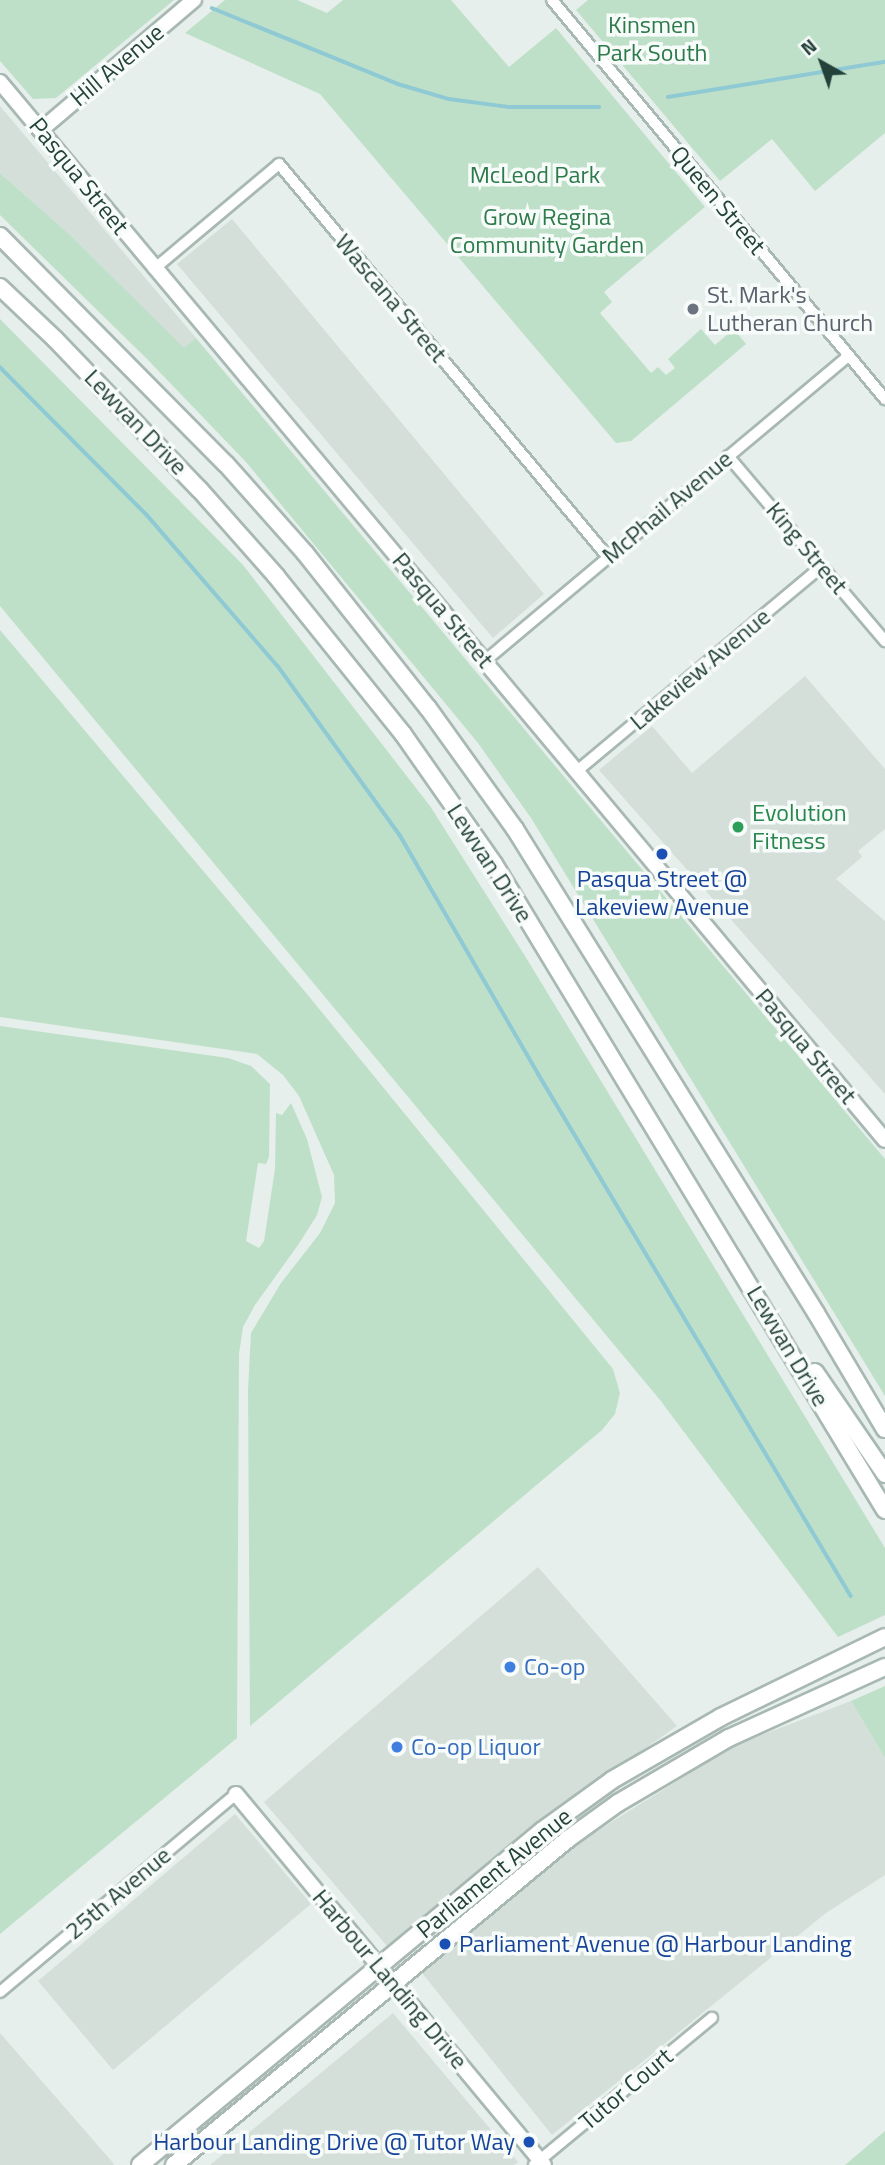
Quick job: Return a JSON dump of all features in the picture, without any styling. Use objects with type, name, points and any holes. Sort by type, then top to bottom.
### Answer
[{"type":"main road","name":"Lewvan Drive","points":[[0,236],[226,464],[305,553],[428,708],[515,829],[885,1429]]},
{"type":"main road","name":"Lewvan Drive","points":[[0,287],[82,366],[200,489],[276,576],[403,734],[494,864],[750,1282],[885,1510]]},
{"type":"main road","points":[[750,1282],[885,1474]]},
{"type":"main road","name":"Parliament Avenue","points":[[140,2165],[543,1830],[612,1780],[721,1717],[885,1637]]},
{"type":"main road","name":"Parliament Avenue","points":[[174,2165],[568,1839],[628,1797],[729,1738],[885,1667]]},
{"type":"street","name":"Hill Avenue","points":[[41,130],[194,0]]},
{"type":"street","name":"Queen Street","points":[[552,0],[885,399]]},
{"type":"street","name":"Pasqua Street","points":[[0,82],[885,1140]]},
{"type":"street","name":"Wascana Street","points":[[154,269],[279,164],[608,557]]},
{"type":"street","name":"McPhail Avenue","points":[[486,660],[848,356]]},
{"type":"street","name":"King Street","points":[[728,456],[885,640]]},
{"type":"street","name":"Lakeview Avenue","points":[[577,771],[822,566]]},
{"type":"street","name":"Harbour Landing Drive","points":[[236,1794],[540,2163]]},
{"type":"street","name":"25th Avenue","points":[[0,1992],[236,1794]]},
{"type":"street","name":"Tutor Court","points":[[540,2163],[712,2018]]},
{"type":"shaded area","points":[[0,106],[196,338],[184,349],[69,234],[0,173]]},
{"type":"shaded area","points":[[232,219],[544,594],[493,638],[177,264]]},
{"type":"shaded area","points":[[805,676],[885,769],[885,829],[858,851],[862,857],[836,879],[885,921],[885,1094],[599,770],[652,726],[692,773]]},
{"type":"shaded area","points":[[538,1567],[677,1726],[515,1841],[387,1946],[264,1802]]},
{"type":"shaded area","points":[[851,1701],[885,1758],[885,1875],[826,1913],[552,2135],[422,1973],[576,1844],[735,1745]]},
{"type":"shaded area","points":[[235,1814],[311,1904],[113,2070],[38,1981]]},
{"type":"shaded area","points":[[393,2013],[518,2162],[514,2165],[210,2165]]},
{"type":"shaded area","points":[[0,2033],[114,2164],[113,2165],[0,2165]]},
{"type":"green space","points":[[0,0],[174,0],[56,98],[33,99],[0,61]]},
{"type":"green space","name":"McLeod Park","points":[[225,0],[297,0],[327,13],[343,0],[451,0],[509,67],[556,28],[705,207],[604,292],[612,302],[600,313],[651,373],[658,367],[666,375],[675,368],[668,359],[701,329],[715,345],[734,329],[746,344],[631,441],[616,443],[320,94],[185,33]]},
{"type":"green space","name":"Kinsmen Park South","points":[[588,0],[885,0],[885,133],[815,191],[772,139],[720,181],[576,10]]},
{"type":"green space","points":[[0,173],[69,234],[184,348],[196,338],[885,1159],[885,1396],[531,818],[478,743],[246,462],[147,359],[0,215]]},
{"type":"green space","points":[[0,319],[243,565],[430,806],[525,956],[885,1548],[885,1615],[838,1637],[660,1400],[0,606]]},
{"type":"green space","points":[[0,630],[307,994],[613,1369],[620,1393],[615,1414],[602,1430],[250,1726],[248,1390],[251,1333],[281,1283],[320,1233],[335,1203],[334,1175],[299,1096],[283,1075],[257,1054],[0,1017]]},
{"type":"green space","points":[[0,1026],[228,1058],[251,1066],[270,1084],[269,1157],[266,1164],[258,1163],[246,1241],[259,1248],[264,1241],[275,1169],[276,1113],[282,1115],[291,1103],[307,1139],[322,1197],[317,1215],[255,1305],[243,1327],[239,1354],[237,1738],[0,1934]]},
{"type":"green space","points":[[885,1686],[885,1758],[851,1701]]},
{"type":"green space","points":[[885,2131],[885,2165],[845,2165]]},
{"type":"waterway","points":[[212,8],[398,84],[449,99],[509,107],[599,107]]},
{"type":"waterway","points":[[668,97],[885,62]]},
{"type":"waterway","points":[[0,367],[147,515],[278,666],[400,835],[539,1075],[851,1596]]},
{"type":"place","name":"St. Mark's Lutheran Church","points":[[693,309]]},
{"type":"place","name":"Evolution Fitness","points":[[738,827]]},
{"type":"place","name":"Pasqua Street @ Lakeview Avenue","points":[[662,854]]},
{"type":"place","name":"Co-op","points":[[510,1667]]},
{"type":"place","name":"Co-op Liquor","points":[[397,1747]]},
{"type":"place","name":"Parliament Avenue @ Harbour Landing","points":[[445,1944]]},
{"type":"place","name":"Harbour Landing Drive @ Tutor Way","points":[[529,2142]]},
{"type":"park label","name":"Grow Regina Community Garden","points":[[547,231]]}]
